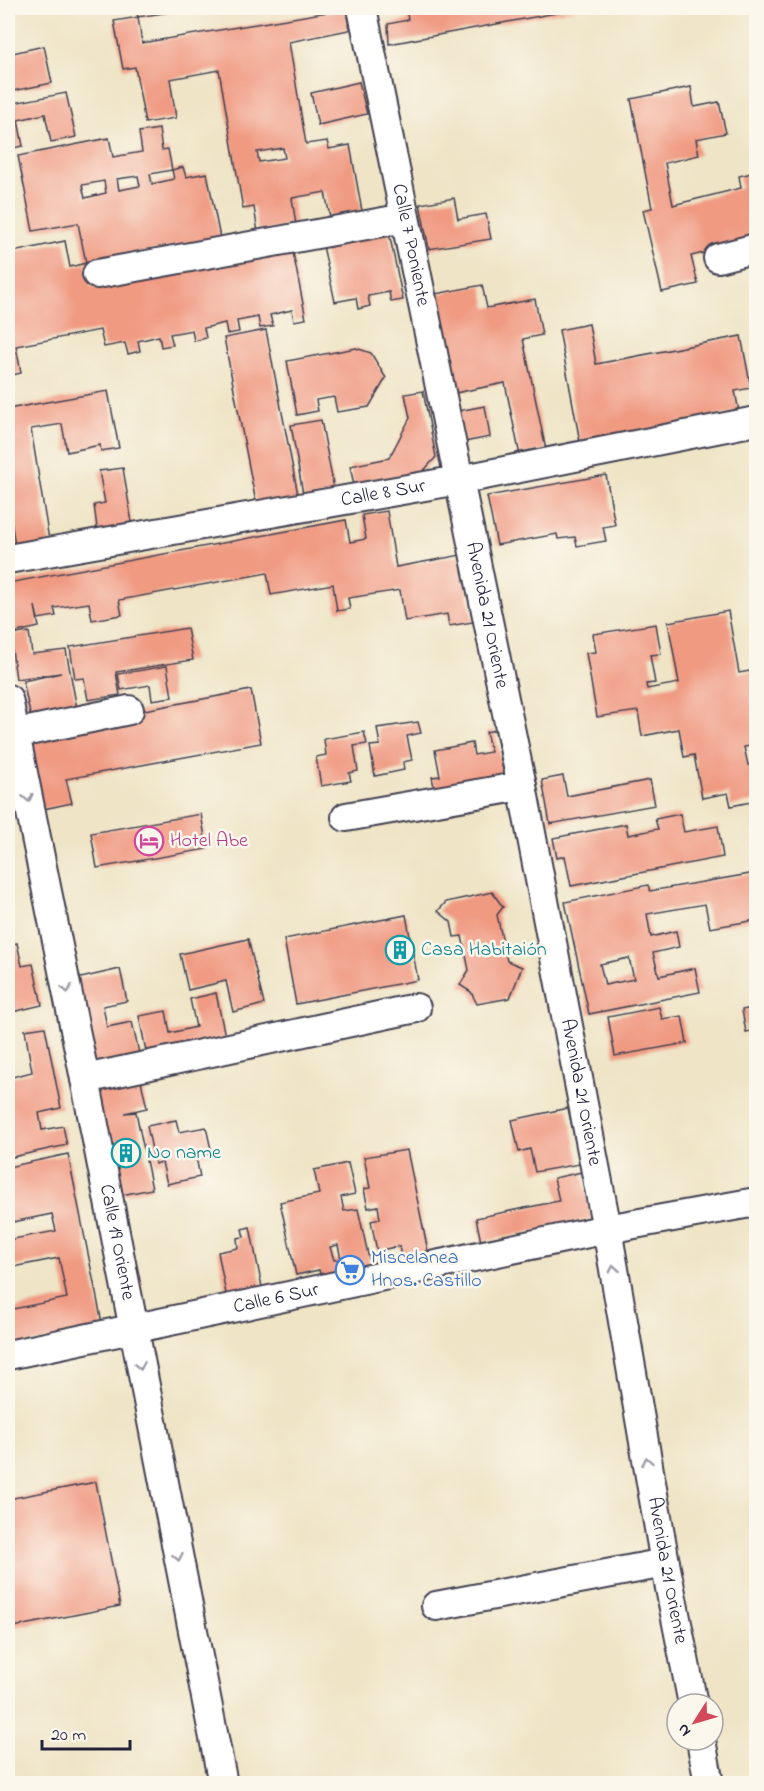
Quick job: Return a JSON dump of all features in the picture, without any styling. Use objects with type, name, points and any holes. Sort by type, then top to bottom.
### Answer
[{"type":"street","name":"Calle 7 Poniente","points":[[362,8],[459,480]]},
{"type":"street","points":[[97,274],[405,218]]},
{"type":"street","points":[[718,258],[756,248]]},
{"type":"street","name":"Calle 8 Sur","points":[[8,559],[459,480],[756,421]]},
{"type":"street","name":"Avenida 21 Oriente","points":[[459,480],[522,786],[607,1229],[665,1563],[691,1692]]},
{"type":"street","name":"Calle 19 Oriente","points":[[8,699],[223,1784]]},
{"type":"street","points":[[14,734],[129,710]]},
{"type":"street","points":[[346,817],[522,786]]},
{"type":"street","points":[[85,1079],[416,1008]]},
{"type":"street","name":"Calle 6 Sur","points":[[8,1355],[607,1229],[756,1202]]},
{"type":"street","points":[[436,1606],[665,1563]]},
{"type":"street","points":[[703,1752],[709,1784]]},
{"type":"building","points":[[135,8],[188,8],[189,9],[138,17]]},
{"type":"building","points":[[406,8],[434,8],[436,15],[447,13],[446,8],[577,9],[389,44],[388,24],[408,20]]},
{"type":"building","points":[[346,9],[349,30],[289,42],[306,144],[327,141],[329,149],[350,145],[362,211],[330,217],[325,192],[292,198],[296,225],[258,232],[254,207],[243,209],[219,70],[170,79],[176,118],[145,123],[135,67],[123,69],[114,21],[138,17],[142,43]],"holes":[[[283,148],[285,158],[259,162],[257,152]]]},
{"type":"building","points":[[44,46],[52,83],[8,92],[8,54]]},
{"type":"building","points":[[359,82],[367,114],[318,125],[311,93]]},
{"type":"building","points":[[691,87],[694,107],[719,102],[726,133],[696,139],[699,155],[665,163],[673,205],[741,188],[739,176],[756,172],[756,231],[751,232],[753,241],[691,256],[698,284],[662,292],[643,210],[652,208],[631,99]]},
{"type":"building","points":[[66,93],[76,137],[51,142],[45,114],[18,120],[23,146],[8,149],[8,104]]},
{"type":"building","points":[[159,129],[162,150],[168,149],[172,170],[183,167],[186,177],[207,173],[220,238],[86,263],[78,223],[33,231],[18,156],[109,138],[113,157],[142,152],[139,132]],"holes":[[[172,170],[174,179],[152,184],[150,174]],[[138,176],[140,186],[119,190],[117,179]],[[104,181],[106,193],[85,198],[82,185]]]},
{"type":"building","points":[[454,198],[458,219],[486,214],[491,239],[429,249],[420,204]]},
{"type":"building","points":[[388,228],[403,300],[391,302],[389,292],[368,296],[370,306],[358,309],[356,298],[335,302],[322,241]]},
{"type":"building","points":[[65,241],[70,267],[86,263],[91,287],[292,247],[306,319],[294,321],[292,310],[270,315],[273,326],[260,328],[258,317],[237,321],[239,332],[227,334],[225,323],[204,328],[206,338],[194,341],[192,330],[170,334],[173,345],[161,347],[159,336],[138,341],[140,351],[128,354],[125,343],[104,347],[100,330],[16,346],[21,373],[8,376],[8,253]]},
{"type":"building","points":[[482,285],[487,308],[535,299],[542,335],[523,339],[546,450],[520,456],[505,383],[455,393],[435,294]]},
{"type":"building","points":[[589,324],[596,364],[741,336],[751,388],[735,391],[739,412],[580,442],[559,330]]},
{"type":"building","points":[[266,330],[299,500],[257,508],[224,338]]},
{"type":"building","points":[[356,348],[371,353],[386,378],[369,407],[337,412],[334,397],[316,400],[318,411],[297,415],[287,361]]},
{"type":"building","points":[[108,391],[119,448],[101,451],[100,445],[67,452],[62,424],[31,429],[50,546],[16,551],[8,502],[8,409]]},
{"type":"building","points":[[423,391],[436,457],[418,477],[355,490],[350,466],[389,458],[410,418],[405,394]]},
{"type":"building","points":[[485,406],[490,437],[464,442],[458,411]]},
{"type":"building","points":[[321,420],[335,494],[304,500],[291,425]]},
{"type":"building","points":[[123,468],[133,529],[98,535],[94,505],[105,503],[99,471]]},
{"type":"building","points":[[606,475],[615,525],[603,527],[606,541],[577,546],[575,537],[558,539],[557,534],[497,545],[487,496]]},
{"type":"building","points":[[387,511],[396,567],[461,555],[473,622],[449,626],[447,614],[405,621],[400,590],[348,598],[350,609],[337,611],[333,584],[271,595],[267,573],[119,600],[122,615],[92,620],[89,603],[54,608],[56,616],[38,619],[35,606],[39,627],[8,634],[8,583],[346,520],[350,542],[366,539],[362,515]]},
{"type":"building","points":[[728,611],[739,673],[756,670],[756,745],[744,747],[748,765],[756,764],[756,801],[731,806],[728,793],[702,798],[694,755],[684,757],[679,729],[642,736],[638,711],[597,717],[586,653],[596,652],[593,634],[656,624],[661,654],[650,655],[655,683],[646,684],[647,689],[679,683],[668,622]]},
{"type":"building","points":[[187,628],[193,660],[116,672],[120,695],[88,700],[84,678],[75,679],[70,647]]},
{"type":"building","points":[[29,632],[32,654],[66,650],[78,714],[32,723],[23,681],[61,673],[16,679],[10,635]]},
{"type":"building","points":[[167,666],[172,697],[152,700],[150,685],[121,690],[118,674]]},
{"type":"building","points":[[251,690],[261,743],[66,779],[72,803],[39,810],[25,740],[97,719]]},
{"type":"building","points":[[418,722],[421,733],[407,736],[412,760],[403,762],[404,770],[375,776],[370,746],[380,745],[377,728]]},
{"type":"building","points":[[495,730],[505,780],[435,792],[432,777],[440,776],[435,750],[472,743],[474,755],[491,752],[486,732]]},
{"type":"building","points":[[364,732],[367,744],[354,746],[358,771],[349,773],[351,781],[321,786],[316,757],[326,755],[324,739]]},
{"type":"building","points":[[563,776],[567,796],[650,780],[655,805],[550,824],[542,780]]},
{"type":"building","name":"Hotel Abe","points":[[201,814],[207,849],[97,868],[91,833]]},
{"type":"building","points":[[680,814],[684,832],[718,826],[723,857],[571,886],[565,856],[557,858],[553,838],[626,824],[628,835],[658,829],[655,819]]},
{"type":"building","points":[[756,873],[756,920],[710,928],[705,904],[647,914],[651,937],[676,931],[679,947],[653,953],[659,976],[695,968],[700,992],[589,1014],[565,902],[648,885],[650,891]],"holes":[[[629,958],[634,979],[605,985],[600,964]]]},
{"type":"building","points":[[492,892],[503,907],[497,915],[507,961],[522,967],[510,998],[477,1004],[471,992],[460,985],[469,970],[462,936],[454,937],[451,922],[438,911],[446,902]]},
{"type":"building","points":[[406,915],[418,980],[296,1004],[284,939]]},
{"type":"building","points":[[248,939],[264,1004],[233,1012],[226,981],[188,990],[180,954]]},
{"type":"building","points":[[17,943],[22,966],[33,964],[42,1005],[8,1013],[8,945]]},
{"type":"building","points":[[120,969],[127,1001],[103,1006],[107,1027],[132,1022],[141,1062],[92,1073],[72,980]]},
{"type":"building","points":[[216,993],[227,1046],[148,1061],[139,1016],[166,1011],[170,1033],[196,1027],[190,999]]},
{"type":"building","points":[[659,1007],[662,1019],[682,1016],[687,1043],[615,1056],[608,1017]]},
{"type":"building","points":[[756,1007],[756,1030],[746,1032],[742,1010]]},
{"type":"building","points":[[45,1027],[61,1108],[39,1113],[42,1130],[63,1126],[67,1145],[8,1158],[8,1078],[32,1072],[25,1030]]},
{"type":"building","name":"No name","points":[[139,1072],[147,1108],[125,1113],[136,1112],[152,1189],[116,1196],[93,1081]]},
{"type":"building","points":[[568,1108],[580,1164],[535,1172],[530,1149],[519,1152],[512,1120]]},
{"type":"building","points":[[176,1120],[179,1132],[206,1127],[212,1154],[196,1157],[200,1177],[167,1184],[162,1162],[155,1164],[147,1126]]},
{"type":"building","points":[[407,1150],[429,1256],[402,1262],[399,1246],[377,1251],[371,1221],[380,1219],[378,1206],[368,1208],[364,1189],[370,1188],[364,1157]]},
{"type":"building","points":[[68,1154],[103,1328],[8,1348],[8,1310],[67,1298],[59,1258],[8,1268],[8,1240],[56,1231],[52,1214],[8,1223],[8,1167]]},
{"type":"building","points":[[348,1163],[355,1194],[341,1197],[344,1211],[358,1209],[371,1268],[321,1278],[319,1270],[296,1275],[280,1202],[319,1194],[314,1170]],"holes":[[[338,1245],[341,1259],[334,1260],[330,1247]]]},
{"type":"building","points":[[582,1172],[593,1219],[481,1242],[476,1218],[559,1201],[554,1178]]},
{"type":"building","points":[[250,1227],[263,1292],[227,1299],[218,1252],[238,1248],[237,1238],[244,1237],[242,1229]]},
{"type":"building","points":[[96,1482],[120,1606],[8,1628],[8,1499]]},
{"type":"place","name":"Hotel Abe","points":[[149,841]]},
{"type":"place","name":"Casa Habitaión","points":[[400,950]]},
{"type":"place","name":"No name","points":[[126,1153]]},
{"type":"place","name":"Miscelanea Hnos. Castillo","points":[[350,1270]]}]
